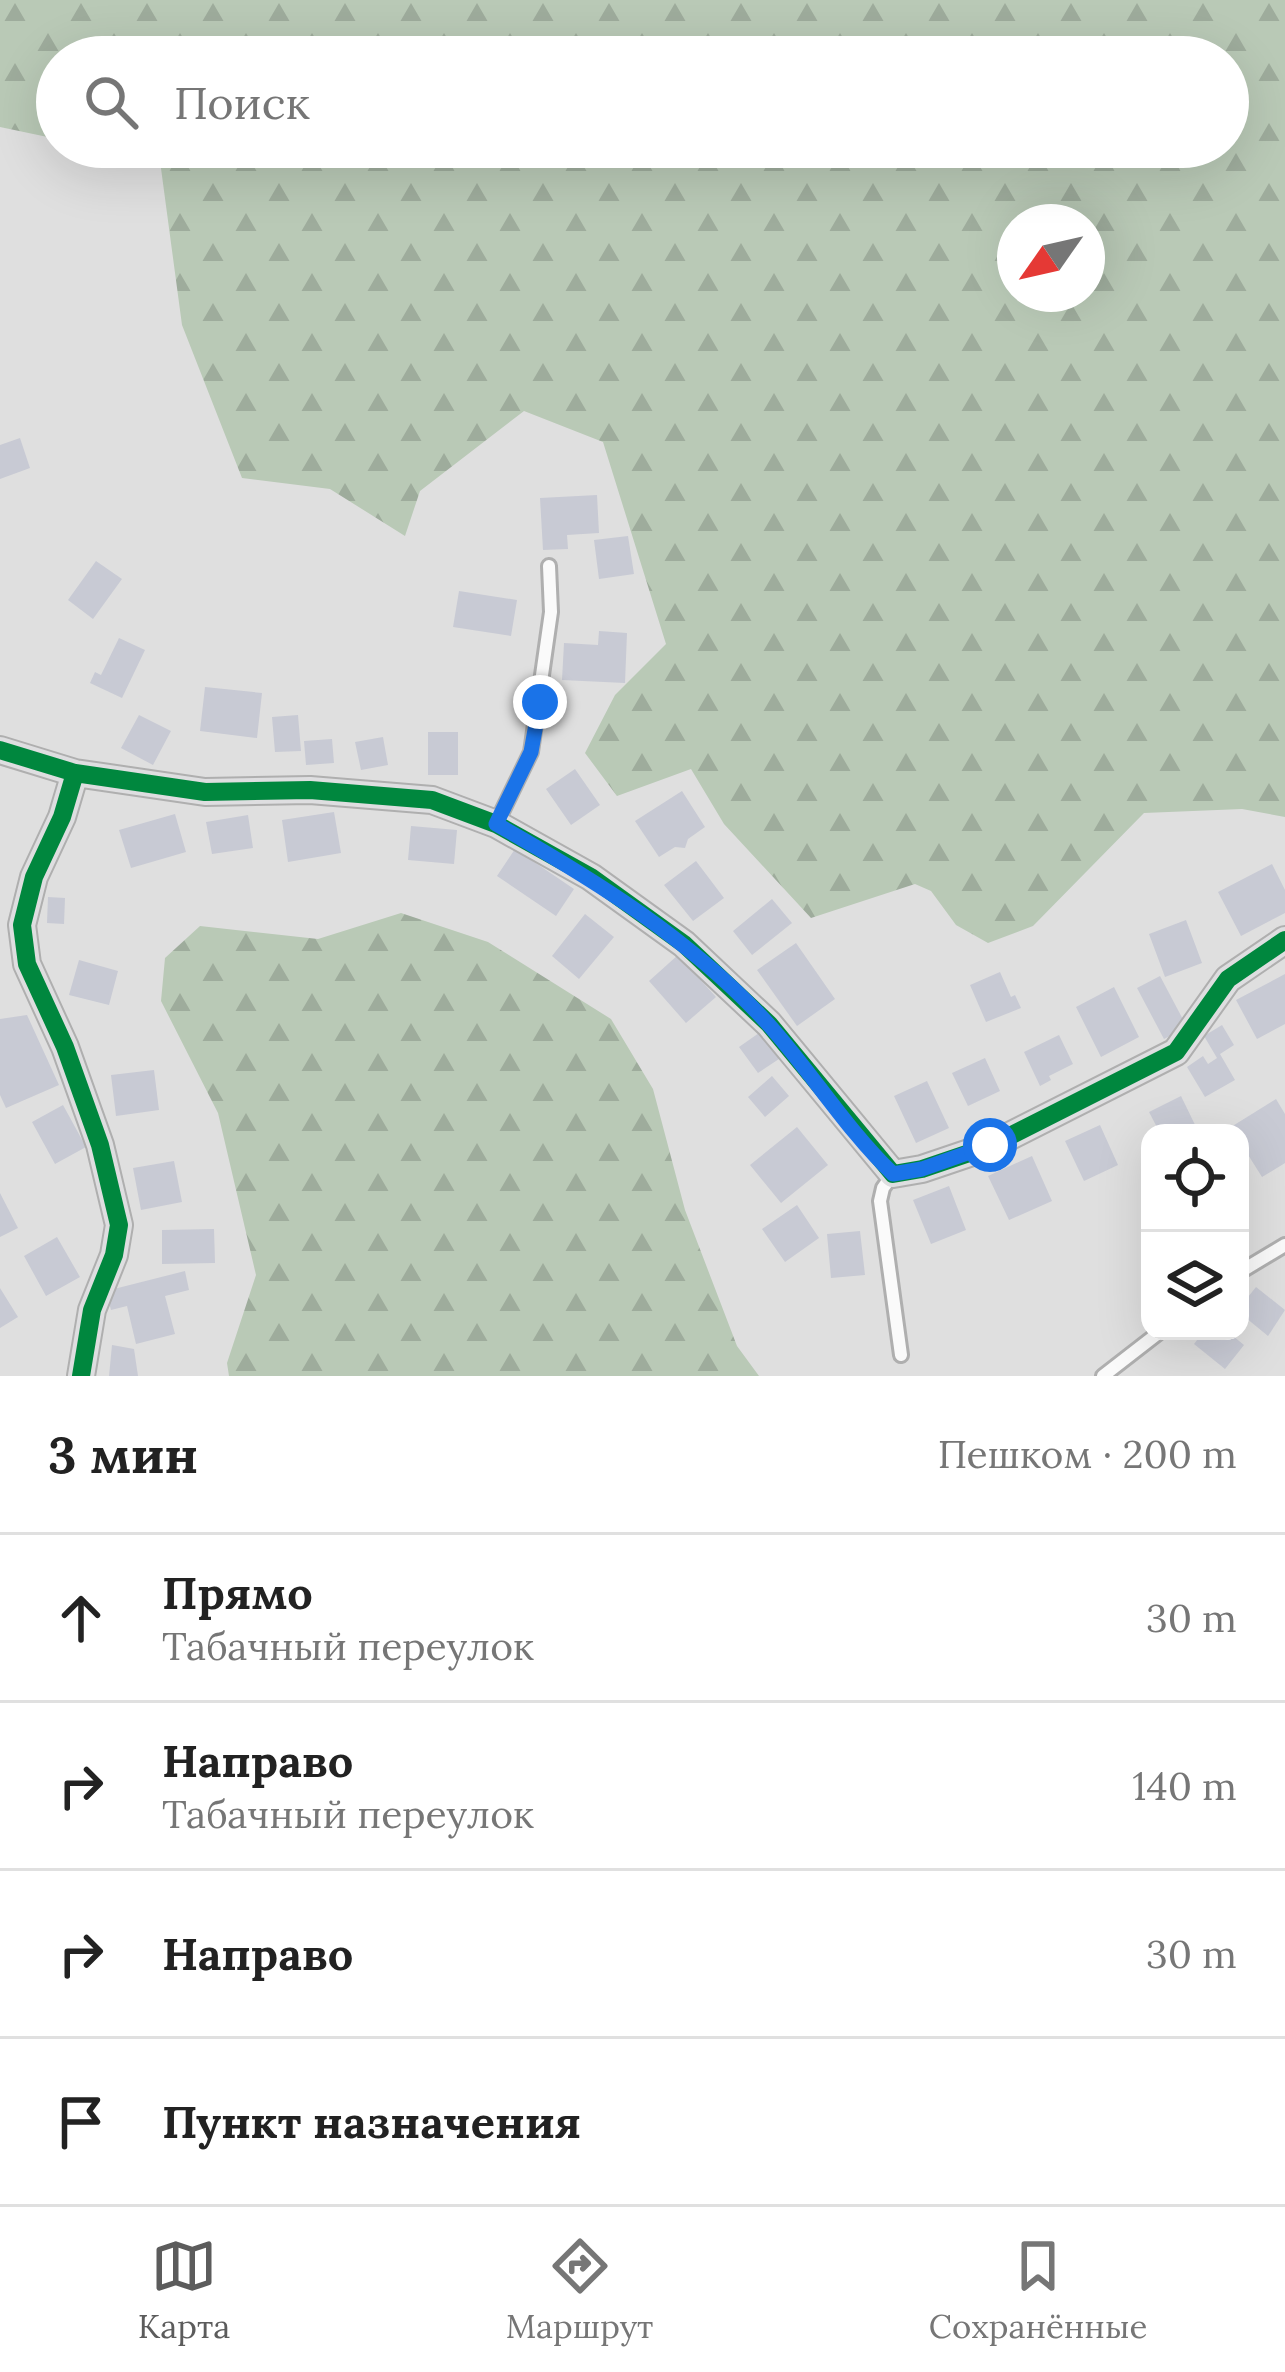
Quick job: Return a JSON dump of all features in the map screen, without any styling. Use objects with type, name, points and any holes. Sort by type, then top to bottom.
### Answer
[{"type":"street","points":[[0,750],[75,773],[205,792],[310,790],[432,800],[496,824],[591,878],[684,944],[769,1024],[893,1174],[990,1145],[1176,1052],[1228,979],[1285,940]]},
{"type":"street","points":[[75,773],[62,817],[34,877],[22,925],[27,964],[86,1106],[119,1225],[113,1256],[92,1310],[81,1376]]},
{"type":"lane","points":[[496,824],[531,752],[550,612],[549,566]]},
{"type":"lane","points":[[893,1174],[880,1201],[901,1355]]},
{"type":"lane","points":[[1249,1267],[1285,1245]]},
{"type":"lane","points":[[1103,1376],[1149,1340]]},
{"type":"green space","points":[[0,0],[1285,0],[1285,817],[1242,809],[1144,813],[1033,926],[988,943],[956,925],[931,891],[915,884],[811,918],[724,824],[691,769],[617,796],[585,753],[615,695],[666,644],[603,442],[524,411],[420,491],[405,536],[330,489],[242,478],[182,325],[161,168],[1249,168],[1249,36],[36,36],[36,135],[0,127]]},
{"type":"green space","points":[[401,913],[488,942],[611,1019],[653,1089],[685,1210],[737,1346],[759,1376],[229,1376],[227,1363],[256,1275],[218,1113],[161,1001],[165,958],[200,926],[318,939]]},
{"type":"building","points":[[20,438],[30,468],[0,479],[0,445]]},
{"type":"building","points":[[597,495],[599,533],[567,535],[568,549],[543,550],[540,498]]},
{"type":"building","points":[[628,536],[634,574],[599,579],[594,540]]},
{"type":"building","points":[[96,561],[122,579],[93,619],[68,600]]},
{"type":"building","points":[[459,591],[517,600],[511,636],[453,627]]},
{"type":"building","points":[[599,631],[627,633],[625,683],[562,680],[564,643],[598,645]]},
{"type":"building","points":[[119,638],[145,650],[122,698],[90,683],[95,672],[101,675]]},
{"type":"building","points":[[205,687],[262,693],[257,738],[200,731]]},
{"type":"building","points":[[139,715],[171,731],[153,765],[121,748]]},
{"type":"building","points":[[298,715],[301,751],[275,752],[272,717]]},
{"type":"building","points":[[428,732],[458,732],[458,775],[428,775]]},
{"type":"building","points":[[383,737],[388,765],[361,770],[355,742]]},
{"type":"building","points":[[332,739],[334,763],[306,765],[304,741]]},
{"type":"building","points":[[575,769],[600,805],[571,825],[546,789]]},
{"type":"building","points":[[682,791],[705,827],[688,839],[685,848],[675,847],[659,857],[635,821]]},
{"type":"building","points":[[334,812],[341,853],[288,862],[282,820]]},
{"type":"building","points":[[175,814],[186,852],[131,868],[119,830]]},
{"type":"building","points":[[248,815],[253,848],[212,854],[206,822]]},
{"type":"building","points":[[411,826],[457,830],[454,864],[408,860]]},
{"type":"building","points":[[515,849],[574,889],[556,916],[497,876]]},
{"type":"building","points":[[696,861],[724,898],[693,921],[664,885]]},
{"type":"building","points":[[1272,864],[1285,890],[1285,913],[1241,936],[1218,892]]},
{"type":"building","points":[[48,897],[65,898],[64,924],[47,923]]},
{"type":"building","points":[[772,899],[792,923],[752,955],[733,931]]},
{"type":"building","points":[[585,914],[614,937],[579,979],[552,956]]},
{"type":"building","points":[[1186,920],[1202,963],[1165,977],[1149,934]]},
{"type":"building","points":[[796,943],[835,999],[797,1026],[757,970]]},
{"type":"building","points":[[678,955],[716,997],[686,1023],[649,981]]},
{"type":"building","points":[[79,960],[118,971],[109,1005],[69,995]]},
{"type":"building","points":[[1000,972],[1021,1008],[986,1022],[970,985]]},
{"type":"building","points":[[1285,974],[1285,1024],[1257,1039],[1236,1000]]},
{"type":"building","points":[[1160,976],[1187,1027],[1164,1039],[1137,988]]},
{"type":"building","points":[[1114,987],[1139,1037],[1101,1057],[1076,1007]]},
{"type":"building","points":[[27,1015],[59,1085],[6,1108],[0,1095],[0,1019]]},
{"type":"building","points":[[1222,1025],[1234,1045],[1220,1054],[1235,1080],[1205,1097],[1187,1067],[1203,1056],[1208,1064],[1217,1058],[1204,1036]]},
{"type":"building","points":[[766,1028],[785,1055],[758,1073],[739,1047]]},
{"type":"building","points":[[1059,1035],[1073,1064],[1040,1086],[1024,1052]]},
{"type":"building","points":[[985,1058],[1000,1091],[968,1106],[952,1073]]},
{"type":"building","points":[[154,1070],[159,1110],[116,1116],[111,1075]]},
{"type":"building","points":[[772,1076],[789,1096],[765,1117],[748,1097]]},
{"type":"building","points":[[927,1081],[949,1128],[916,1143],[894,1096]]},
{"type":"building","points":[[1181,1096],[1195,1124],[1155,1124],[1149,1112]]},
{"type":"building","points":[[1276,1099],[1285,1114],[1285,1163],[1262,1177],[1249,1156],[1249,1124],[1236,1124]]},
{"type":"building","points":[[63,1105],[86,1147],[55,1164],[32,1122]]},
{"type":"building","points":[[1100,1125],[1118,1165],[1084,1181],[1065,1141]]},
{"type":"building","points":[[797,1127],[828,1165],[781,1203],[750,1165]]},
{"type":"building","points":[[1032,1156],[1052,1201],[1009,1220],[988,1176]]},
{"type":"building","points":[[174,1161],[182,1202],[141,1210],[133,1168]]},
{"type":"building","points":[[949,1186],[966,1230],[931,1244],[913,1200]]},
{"type":"building","points":[[0,1193],[18,1228],[0,1237]]},
{"type":"building","points":[[797,1205],[819,1238],[785,1262],[762,1229]]},
{"type":"building","points":[[214,1229],[215,1263],[162,1264],[162,1230]]},
{"type":"building","points":[[860,1231],[865,1275],[831,1278],[827,1234]]},
{"type":"building","points":[[57,1237],[80,1277],[46,1296],[24,1256]]},
{"type":"building","points":[[185,1271],[189,1290],[165,1296],[175,1334],[136,1344],[127,1306],[111,1310],[106,1291]]},
{"type":"building","points":[[1256,1287],[1285,1310],[1268,1336],[1249,1320],[1249,1296]]},
{"type":"building","points":[[0,1288],[18,1317],[0,1328]]},
{"type":"building","points":[[1197,1340],[1238,1340],[1244,1345],[1225,1369],[1194,1344]]},
{"type":"building","points":[[112,1345],[134,1349],[138,1376],[109,1376]]},
{"type":"cycle path","points":[[0,750],[75,773],[205,792],[310,790],[432,800],[496,824],[591,877],[684,944],[769,1024],[893,1174],[990,1146],[1176,1052],[1228,979],[1285,940]]},
{"type":"cycle path","points":[[75,773],[62,817],[34,877],[22,925],[27,964],[65,1047],[100,1145],[119,1225],[114,1255],[92,1310],[81,1376]]},
{"type":"route","points":[[540,702],[531,752],[496,824],[591,878],[684,944],[769,1024],[893,1174],[990,1145]]}]
